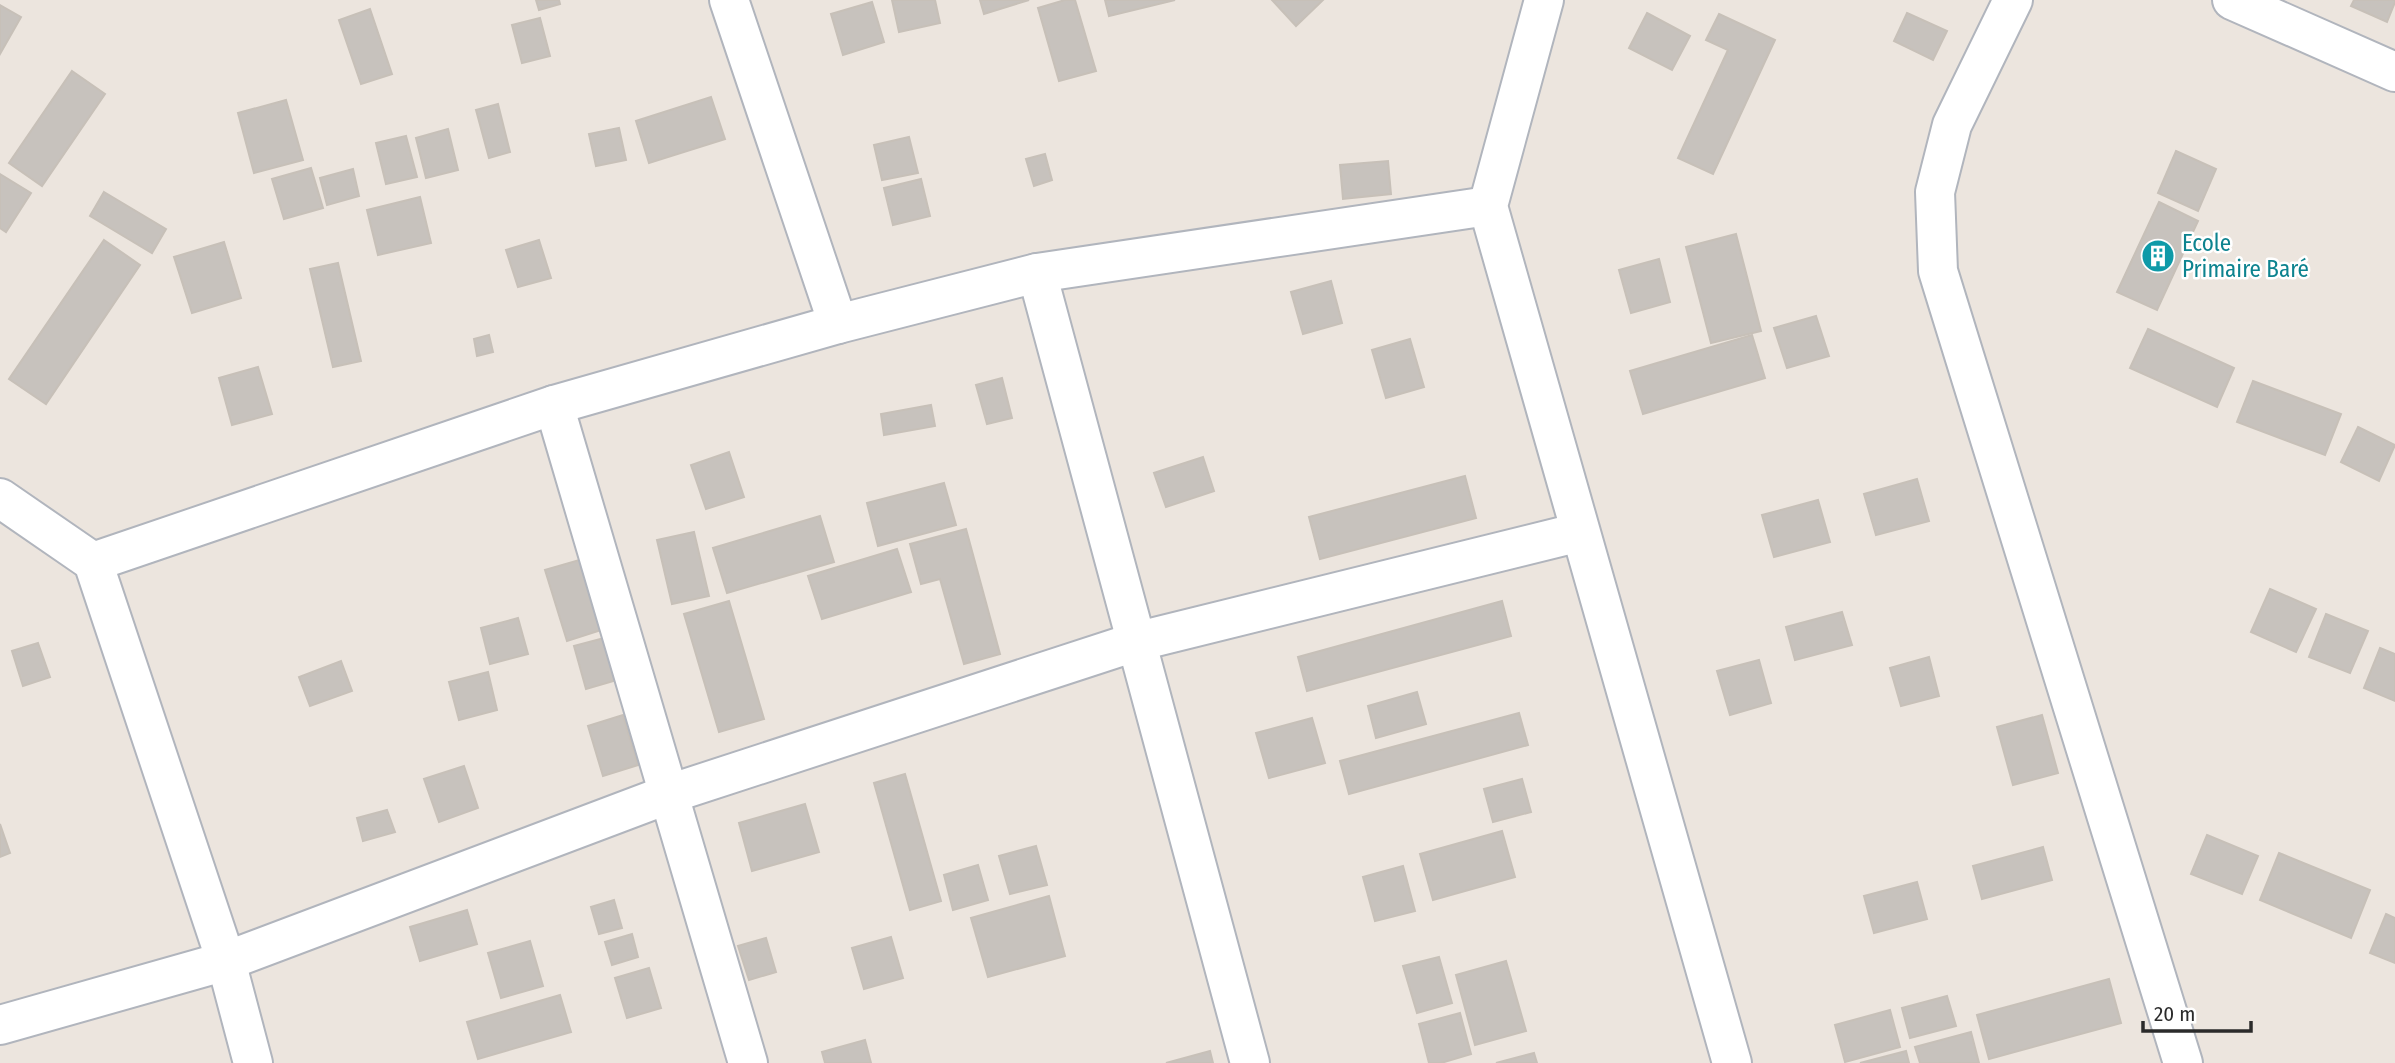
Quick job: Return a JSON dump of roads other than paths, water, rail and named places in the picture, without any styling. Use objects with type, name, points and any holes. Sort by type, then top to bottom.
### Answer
[{"type":"street","points":[[729,0],[838,324]]},
{"type":"street","points":[[1544,0],[1488,206],[1732,1063]]},
{"type":"street","points":[[2013,0],[1952,125],[1935,192],[1938,271],[2183,1063]]},
{"type":"street","points":[[2232,0],[2395,72]]},
{"type":"street","points":[[93,562],[554,405],[838,324],[1037,273],[1488,206]]},
{"type":"street","points":[[1037,273],[1250,1063]]},
{"type":"street","points":[[554,405],[748,1063]]},
{"type":"street","points":[[0,498],[93,562],[226,961],[253,1063]]},
{"type":"street","points":[[0,1025],[226,961],[669,794],[1135,642],[1580,532]]},
{"type":"place","name":"Ecole Primaire Baré","points":[[2158,256]]}]
